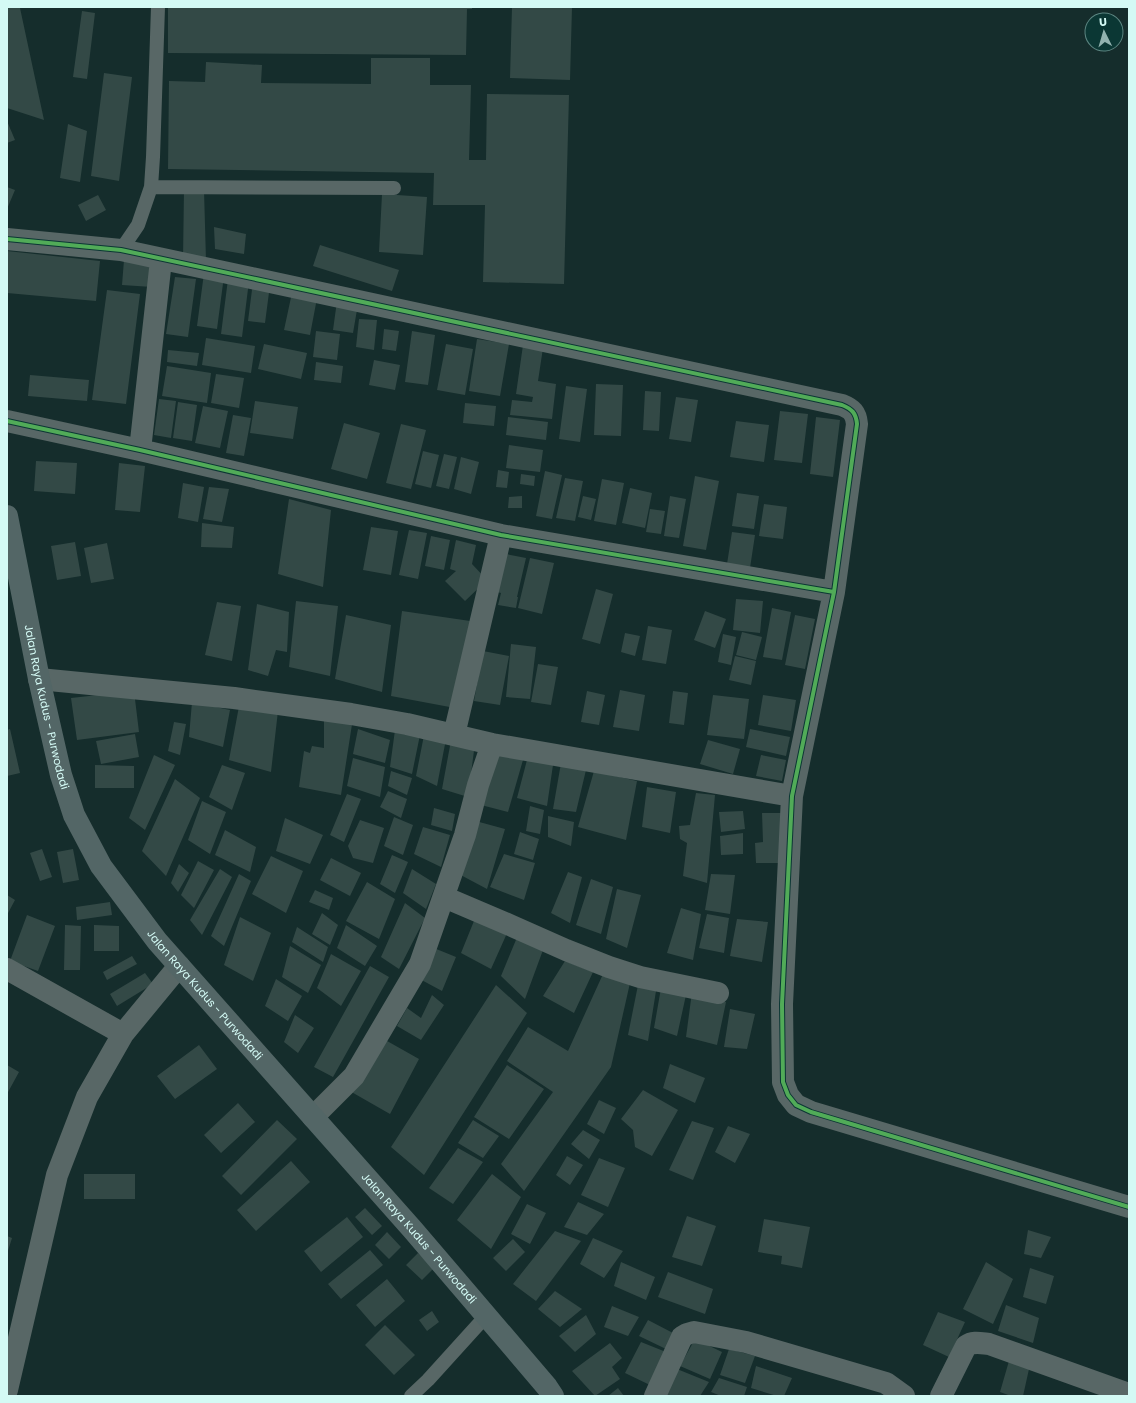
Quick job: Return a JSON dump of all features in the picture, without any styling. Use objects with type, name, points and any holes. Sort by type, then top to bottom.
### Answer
[{"type":"main road","name":"Jalan Raya Kudus - Purwodadi","points":[[7,516],[39,680],[61,774],[74,815],[101,866],[157,941],[178,966],[412,1230],[547,1387],[553,1396]]},
{"type":"street","points":[[7,239],[121,250],[161,260],[842,405],[852,409],[856,415],[857,424],[834,592],[792,796],[782,1004],[783,1082],[788,1095],[796,1104],[811,1112],[1129,1207]]},
{"type":"street","points":[[140,450],[161,260]]},
{"type":"street","points":[[7,421],[140,450],[501,535],[834,592]]},
{"type":"street","points":[[454,735],[501,535]]},
{"type":"street","points":[[39,680],[234,698],[352,714],[492,744],[792,796]]},
{"type":"street","points":[[313,1117],[354,1076],[420,964],[465,835],[478,785],[492,744]]},
{"type":"street","points":[[444,897],[566,950],[610,967],[640,977],[718,993]]},
{"type":"street","points":[[7,1390],[57,1175],[87,1097],[123,1034],[178,966]]},
{"type":"street","points":[[7,969],[123,1034]]},
{"type":"street","points":[[654,1396],[682,1337],[686,1334],[694,1332],[746,1342],[886,1383],[904,1396]]},
{"type":"street","points":[[941,1396],[966,1346],[976,1342],[989,1344],[1129,1394]]},
{"type":"lane","points":[[121,250],[138,225],[151,187],[158,7]]},
{"type":"lane","points":[[151,187],[394,188]]},
{"type":"lane","points":[[411,1396],[428,1380],[486,1316]]},
{"type":"building","points":[[7,7],[20,8],[44,120],[7,108]]},
{"type":"building","points":[[168,7],[472,7],[472,9],[467,9],[466,55],[168,53]]},
{"type":"building","points":[[512,7],[572,7],[570,80],[510,78]]},
{"type":"building","points":[[82,11],[95,13],[87,79],[73,77]]},
{"type":"building","points":[[371,58],[430,58],[430,85],[471,85],[469,160],[486,160],[487,94],[569,95],[564,284],[483,282],[485,205],[433,205],[434,173],[168,169],[169,81],[205,82],[206,62],[262,65],[261,83],[371,84]]},
{"type":"building","points":[[104,73],[132,77],[119,181],[91,176]]},
{"type":"building","points":[[7,121],[15,140],[7,143]]},
{"type":"building","points":[[68,124],[87,131],[80,182],[60,178]]},
{"type":"building","points":[[7,187],[15,190],[7,209]]},
{"type":"building","points":[[184,189],[204,190],[206,260],[183,260]]},
{"type":"building","points":[[382,194],[427,197],[423,255],[379,252]]},
{"type":"building","points":[[98,195],[106,210],[86,221],[78,205]]},
{"type":"building","points":[[214,227],[246,234],[244,254],[215,249]]},
{"type":"building","points":[[320,245],[399,270],[392,291],[313,266]]},
{"type":"building","points":[[7,251],[100,261],[96,301],[7,293]]},
{"type":"building","points":[[124,260],[153,262],[152,287],[122,285]]},
{"type":"building","points":[[204,273],[224,276],[217,329],[197,326]]},
{"type":"building","points":[[175,277],[196,279],[188,337],[166,334]]},
{"type":"building","points":[[228,279],[249,281],[242,337],[221,334]]},
{"type":"building","points":[[253,282],[270,285],[265,323],[248,321]]},
{"type":"building","points":[[293,288],[318,293],[310,335],[284,330]]},
{"type":"building","points":[[107,290],[140,294],[126,404],[92,400]]},
{"type":"building","points":[[337,301],[358,304],[353,333],[333,330]]},
{"type":"building","points":[[359,319],[377,320],[374,350],[356,347]]},
{"type":"building","points":[[384,329],[399,331],[396,351],[382,349]]},
{"type":"building","points":[[316,331],[340,334],[337,360],[313,357]]},
{"type":"building","points":[[412,331],[435,335],[428,385],[405,382]]},
{"type":"building","points":[[206,338],[255,346],[251,373],[202,365]]},
{"type":"building","points":[[477,339],[509,344],[500,396],[469,391]]},
{"type":"building","points":[[264,344],[307,353],[301,379],[258,369]]},
{"type":"building","points":[[446,344],[473,349],[465,395],[437,390]]},
{"type":"building","points":[[523,345],[543,348],[538,381],[556,384],[552,419],[510,415],[512,400],[532,402],[533,397],[516,394]]},
{"type":"building","points":[[168,350],[199,353],[197,366],[167,362]]},
{"type":"building","points":[[374,360],[400,365],[395,390],[369,385]]},
{"type":"building","points":[[316,362],[343,366],[341,383],[314,380]]},
{"type":"building","points":[[167,366],[211,373],[207,403],[162,396]]},
{"type":"building","points":[[216,374],[244,378],[239,408],[211,403]]},
{"type":"building","points":[[30,375],[89,380],[87,401],[28,396]]},
{"type":"building","points":[[596,384],[623,385],[621,436],[594,435]]},
{"type":"building","points":[[566,386],[587,389],[580,442],[559,439]]},
{"type":"building","points":[[645,391],[661,392],[659,431],[643,430]]},
{"type":"building","points":[[676,397],[698,400],[691,442],[669,439]]},
{"type":"building","points":[[159,399],[176,401],[171,438],[154,435]]},
{"type":"building","points":[[255,401],[298,407],[293,439],[250,433]]},
{"type":"building","points":[[178,402],[197,405],[192,441],[173,438]]},
{"type":"building","points":[[465,403],[496,406],[494,426],[463,423]]},
{"type":"building","points":[[203,406],[228,411],[220,448],[195,443]]},
{"type":"building","points":[[780,411],[808,414],[802,463],[774,460]]},
{"type":"building","points":[[233,415],[251,418],[244,456],[226,453]]},
{"type":"building","points":[[508,417],[548,422],[546,440],[506,435]]},
{"type":"building","points":[[816,417],[840,420],[833,477],[810,474]]},
{"type":"building","points":[[736,421],[769,425],[764,462],[730,457]]},
{"type":"building","points":[[344,423],[380,433],[367,479],[331,469]]},
{"type":"building","points":[[401,424],[426,430],[411,489],[386,483]]},
{"type":"building","points":[[509,445],[543,450],[540,472],[506,468]]},
{"type":"building","points":[[423,451],[439,455],[431,488],[415,484]]},
{"type":"building","points":[[444,454],[457,457],[449,489],[436,486]]},
{"type":"building","points":[[461,457],[479,462],[471,494],[454,489]]},
{"type":"building","points":[[36,461],[77,463],[75,494],[34,491]]},
{"type":"building","points":[[119,463],[145,466],[140,512],[115,510]]},
{"type":"building","points":[[498,470],[509,472],[507,488],[496,487]]},
{"type":"building","points":[[545,471],[562,475],[552,519],[536,516]]},
{"type":"building","points":[[521,474],[535,476],[534,486],[520,484]]},
{"type":"building","points":[[695,476],[719,481],[706,550],[683,546]]},
{"type":"building","points":[[565,478],[583,481],[575,521],[556,518]]},
{"type":"building","points":[[602,479],[624,483],[616,525],[594,521]]},
{"type":"building","points":[[183,483],[204,487],[198,522],[178,518]]},
{"type":"building","points":[[209,487],[229,489],[222,522],[203,519]]},
{"type":"building","points":[[630,488],[652,493],[645,528],[622,523]]},
{"type":"building","points":[[737,493],[759,496],[754,529],[732,526]]},
{"type":"building","points":[[522,496],[522,508],[508,508],[509,497]]},
{"type":"building","points":[[583,496],[596,499],[591,520],[578,517]]},
{"type":"building","points":[[670,496],[686,499],[679,538],[664,536]]},
{"type":"building","points":[[289,499],[331,510],[323,587],[278,574]]},
{"type":"building","points":[[764,504],[787,507],[783,539],[759,536]]},
{"type":"building","points":[[650,509],[665,511],[661,534],[646,532]]},
{"type":"building","points":[[202,523],[234,527],[232,548],[201,547]]},
{"type":"building","points":[[371,527],[398,531],[391,575],[363,570]]},
{"type":"building","points":[[409,530],[427,533],[418,579],[399,575]]},
{"type":"building","points":[[732,532],[755,535],[750,568],[727,564]]},
{"type":"building","points":[[431,536],[450,540],[444,570],[425,566]]},
{"type":"building","points":[[456,540],[476,545],[472,564],[487,580],[465,601],[445,581],[456,571],[450,569]]},
{"type":"building","points":[[75,542],[81,576],[57,580],[51,546]]},
{"type":"building","points":[[107,543],[114,579],[91,583],[84,548]]},
{"type":"building","points":[[506,554],[526,558],[516,608],[498,605],[501,593],[497,592]]},
{"type":"building","points":[[530,558],[554,563],[542,614],[518,608]]},
{"type":"building","points":[[596,589],[613,594],[600,644],[582,639]]},
{"type":"building","points":[[736,599],[763,601],[760,633],[733,630]]},
{"type":"building","points":[[296,601],[338,606],[330,676],[289,667]]},
{"type":"building","points":[[217,602],[241,606],[232,661],[205,655]]},
{"type":"building","points":[[257,604],[289,612],[287,652],[276,650],[268,676],[248,670]]},
{"type":"building","points":[[772,608],[791,612],[782,660],[763,657]]},
{"type":"building","points":[[402,611],[477,622],[455,708],[391,696]]},
{"type":"building","points":[[705,611],[726,619],[715,648],[694,640]]},
{"type":"building","points":[[346,615],[391,625],[382,692],[335,679]]},
{"type":"building","points":[[795,615],[815,619],[805,669],[785,665]]},
{"type":"building","points":[[648,626],[672,630],[666,664],[642,660]]},
{"type":"building","points":[[742,632],[762,637],[756,660],[736,655]]},
{"type":"building","points":[[625,633],[640,636],[635,656],[621,652]]},
{"type":"building","points":[[723,634],[736,637],[731,665],[718,662]]},
{"type":"building","points":[[511,644],[536,647],[530,699],[506,697]]},
{"type":"building","points":[[483,651],[509,656],[500,705],[474,701]]},
{"type":"building","points":[[735,656],[756,661],[751,685],[729,680]]},
{"type":"building","points":[[538,664],[558,667],[551,705],[531,702]]},
{"type":"building","points":[[620,690],[645,695],[639,731],[613,727]]},
{"type":"building","points":[[134,691],[139,732],[77,740],[71,698]]},
{"type":"building","points":[[587,691],[605,695],[599,725],[581,722]]},
{"type":"building","points":[[673,691],[688,693],[684,725],[669,723]]},
{"type":"building","points":[[713,695],[749,699],[744,739],[707,735]]},
{"type":"building","points":[[763,695],[796,700],[791,731],[758,725]]},
{"type":"building","points":[[240,701],[278,711],[271,772],[229,760]]},
{"type":"building","points":[[192,702],[230,710],[223,747],[189,737]]},
{"type":"building","points":[[324,715],[353,718],[341,795],[299,787],[304,751],[310,753],[312,746],[324,748]]},
{"type":"building","points":[[174,722],[186,724],[180,755],[168,751]]},
{"type":"building","points":[[10,729],[20,773],[7,776],[7,730]]},
{"type":"building","points":[[358,729],[390,740],[385,763],[353,754]]},
{"type":"building","points":[[750,729],[790,737],[786,756],[746,747]]},
{"type":"building","points":[[395,730],[421,730],[412,774],[390,767]]},
{"type":"building","points":[[425,730],[446,739],[437,786],[416,776]]},
{"type":"building","points":[[135,734],[139,757],[101,764],[96,741]]},
{"type":"building","points":[[452,735],[475,743],[468,797],[442,789]]},
{"type":"building","points":[[708,740],[740,749],[733,774],[700,764]]},
{"type":"building","points":[[493,747],[525,753],[508,812],[481,805]]},
{"type":"building","points":[[154,755],[175,765],[145,830],[129,818]]},
{"type":"building","points":[[761,755],[786,760],[782,781],[756,776]]},
{"type":"building","points":[[353,758],[385,767],[380,797],[347,786]]},
{"type":"building","points":[[527,760],[553,765],[547,806],[517,798]]},
{"type":"building","points":[[561,763],[586,770],[576,812],[553,809]]},
{"type":"building","points":[[95,765],[134,766],[134,788],[95,788]]},
{"type":"building","points":[[222,765],[245,773],[232,810],[209,797]]},
{"type":"building","points":[[391,771],[412,778],[407,795],[388,786]]},
{"type":"building","points":[[594,771],[637,781],[626,840],[578,827]]},
{"type":"building","points":[[175,779],[200,798],[166,876],[142,851]]},
{"type":"building","points":[[647,787],[676,792],[670,833],[642,827]]},
{"type":"building","points":[[388,791],[407,799],[401,818],[380,807]]},
{"type":"building","points":[[696,793],[715,795],[707,883],[683,876],[687,843],[680,839],[679,826],[690,825]]},
{"type":"building","points":[[347,794],[361,799],[344,842],[330,835]]},
{"type":"building","points":[[202,801],[226,812],[210,854],[188,840]]},
{"type":"building","points":[[530,806],[544,810],[540,834],[526,831]]},
{"type":"building","points":[[434,808],[455,814],[452,831],[431,825]]},
{"type":"building","points":[[743,811],[745,829],[721,832],[719,812]]},
{"type":"building","points":[[762,813],[782,813],[783,863],[756,863],[755,843],[763,842]]},
{"type":"building","points":[[548,816],[574,822],[571,846],[548,837]]},
{"type":"building","points":[[394,817],[413,825],[403,855],[384,846]]},
{"type":"building","points":[[285,818],[323,835],[310,864],[276,851]]},
{"type":"building","points":[[360,820],[384,828],[373,863],[353,858],[348,846]]},
{"type":"building","points":[[472,820],[505,829],[487,889],[455,872]]},
{"type":"building","points":[[423,827],[450,835],[441,867],[414,854]]},
{"type":"building","points":[[225,830],[256,847],[250,872],[215,855]]},
{"type":"building","points":[[520,832],[539,839],[533,860],[514,854]]},
{"type":"building","points":[[743,833],[743,854],[721,855],[720,836]]},
{"type":"building","points":[[42,849],[52,877],[40,881],[30,853]]},
{"type":"building","points":[[73,849],[79,880],[63,883],[57,852]]},
{"type":"building","points":[[504,854],[535,863],[524,900],[490,887]]},
{"type":"building","points":[[392,855],[408,862],[395,893],[380,884]]},
{"type":"building","points":[[271,856],[303,871],[286,913],[252,894]]},
{"type":"building","points":[[331,858],[361,873],[350,896],[320,880]]},
{"type":"building","points":[[198,861],[214,870],[194,908],[181,895]]},
{"type":"building","points":[[179,864],[189,873],[178,892],[171,883]]},
{"type":"building","points":[[220,869],[232,877],[202,935],[190,920]]},
{"type":"building","points":[[412,869],[436,884],[426,909],[403,893]]},
{"type":"building","points":[[568,872],[582,877],[570,923],[551,913]]},
{"type":"building","points":[[239,874],[251,881],[224,946],[211,936]]},
{"type":"building","points":[[711,874],[735,875],[730,914],[705,910]]},
{"type":"building","points":[[591,879],[613,887],[601,934],[576,925]]},
{"type":"building","points":[[367,882],[395,899],[379,939],[346,921]]},
{"type":"building","points":[[617,889],[641,895],[627,948],[606,939]]},
{"type":"building","points":[[315,890],[333,898],[329,910],[309,902]]},
{"type":"building","points":[[7,895],[15,900],[7,915]]},
{"type":"building","points":[[110,902],[112,915],[77,920],[76,907]]},
{"type":"building","points":[[405,903],[425,918],[399,969],[381,957]]},
{"type":"building","points":[[681,908],[701,914],[693,960],[667,953]]},
{"type":"building","points":[[322,913],[338,925],[330,945],[312,934]]},
{"type":"building","points":[[707,914],[729,918],[724,953],[699,948]]},
{"type":"building","points":[[27,915],[55,926],[38,971],[10,961]]},
{"type":"building","points":[[476,916],[508,931],[491,969],[461,953]]},
{"type":"building","points":[[240,917],[271,933],[253,981],[224,965]]},
{"type":"building","points":[[737,919],[768,922],[762,962],[730,956]]},
{"type":"building","points":[[65,925],[81,926],[80,970],[64,970]]},
{"type":"building","points":[[94,925],[119,926],[119,951],[94,951]]},
{"type":"building","points":[[346,925],[377,946],[365,966],[337,948]]},
{"type":"building","points":[[297,927],[328,947],[323,962],[292,942]]},
{"type":"building","points":[[518,935],[543,950],[525,999],[501,976]]},
{"type":"building","points":[[290,946],[321,965],[308,993],[282,977]]},
{"type":"building","points":[[429,946],[456,957],[442,991],[416,977]]},
{"type":"building","points":[[331,954],[361,971],[341,1006],[317,988]]},
{"type":"building","points":[[132,956],[137,964],[107,980],[103,972]]},
{"type":"building","points":[[565,961],[593,972],[574,1013],[543,996]]},
{"type":"building","points":[[370,966],[389,977],[333,1077],[314,1067]]},
{"type":"building","points":[[145,973],[153,984],[117,1006],[110,994]]},
{"type":"building","points":[[603,974],[630,983],[611,1067],[524,1191],[501,1164],[553,1092],[507,1061],[528,1027],[568,1051]]},
{"type":"building","points":[[276,979],[302,996],[288,1021],[265,1006]]},
{"type":"building","points":[[496,985],[527,1013],[424,1175],[391,1147]]},
{"type":"building","points":[[638,985],[656,991],[648,1041],[628,1035]]},
{"type":"building","points":[[661,988],[686,995],[677,1036],[654,1028]]},
{"type":"building","points":[[692,992],[726,1002],[717,1045],[686,1037]]},
{"type":"building","points":[[432,995],[444,1005],[421,1040],[397,1026],[407,1008],[421,1018]]},
{"type":"building","points":[[730,1009],[755,1014],[747,1049],[724,1047]]},
{"type":"building","points":[[295,1015],[314,1028],[298,1053],[284,1042]]},
{"type":"building","points":[[380,1037],[419,1059],[390,1114],[348,1090]]},
{"type":"building","points":[[199,1045],[217,1069],[175,1099],[157,1076]]},
{"type":"building","points":[[670,1064],[705,1078],[695,1103],[663,1088]]},
{"type":"building","points":[[7,1065],[19,1072],[7,1094]]},
{"type":"building","points":[[507,1065],[544,1089],[509,1139],[474,1117]]},
{"type":"building","points":[[643,1090],[678,1110],[652,1156],[635,1147],[633,1130],[621,1119]]},
{"type":"building","points":[[599,1100],[616,1108],[604,1134],[587,1124]]},
{"type":"building","points":[[238,1103],[255,1122],[221,1153],[204,1135]]},
{"type":"building","points":[[277,1120],[297,1139],[241,1195],[222,1176]]},
{"type":"building","points":[[473,1120],[499,1136],[483,1158],[458,1143]]},
{"type":"building","points":[[692,1121],[714,1128],[693,1180],[669,1170]]},
{"type":"building","points":[[728,1126],[750,1134],[735,1163],[715,1152]]},
{"type":"building","points":[[583,1130],[600,1140],[589,1159],[571,1144]]},
{"type":"building","points":[[458,1148],[483,1162],[453,1204],[429,1188]]},
{"type":"building","points":[[567,1156],[583,1165],[570,1185],[556,1175]]},
{"type":"building","points":[[599,1158],[625,1168],[608,1207],[581,1195]]},
{"type":"building","points":[[291,1161],[310,1182],[256,1231],[237,1210]]},
{"type":"building","points":[[84,1174],[135,1174],[135,1199],[84,1199]]},
{"type":"building","points":[[492,1174],[521,1197],[491,1249],[457,1220]]},
{"type":"building","points":[[578,1202],[604,1214],[587,1235],[564,1227]]},
{"type":"building","points":[[527,1204],[546,1213],[530,1244],[511,1234]]},
{"type":"building","points":[[365,1208],[382,1226],[372,1235],[355,1217]]},
{"type":"building","points":[[687,1216],[716,1226],[702,1266],[672,1257]]},
{"type":"building","points":[[347,1217],[363,1237],[321,1272],[304,1251]]},
{"type":"building","points":[[764,1219],[810,1227],[802,1268],[781,1264],[782,1256],[758,1252]]},
{"type":"building","points":[[1028,1230],[1051,1237],[1041,1258],[1024,1254]]},
{"type":"building","points":[[555,1231],[581,1241],[536,1301],[513,1284]]},
{"type":"building","points":[[387,1232],[401,1247],[389,1259],[375,1245]]},
{"type":"building","points":[[7,1236],[12,1238],[7,1254]]},
{"type":"building","points":[[593,1238],[623,1251],[604,1278],[580,1264]]},
{"type":"building","points":[[513,1239],[525,1252],[506,1271],[493,1258]]},
{"type":"building","points":[[370,1250],[383,1265],[341,1299],[328,1284]]},
{"type":"building","points":[[418,1253],[434,1268],[422,1280],[406,1265]]},
{"type":"building","points":[[621,1262],[655,1277],[646,1300],[614,1286]]},
{"type":"building","points":[[986,1262],[1013,1279],[993,1324],[963,1309]]},
{"type":"building","points":[[1030,1268],[1054,1276],[1046,1304],[1023,1297]]},
{"type":"building","points":[[668,1272],[713,1289],[705,1314],[658,1297]]},
{"type":"building","points":[[387,1279],[405,1301],[375,1327],[356,1305]]},
{"type":"building","points":[[555,1291],[582,1309],[560,1327],[538,1309]]},
{"type":"building","points":[[1006,1305],[1039,1318],[1033,1343],[998,1331]]},
{"type":"building","points":[[612,1306],[639,1317],[628,1336],[604,1327]]},
{"type":"building","points":[[432,1311],[439,1322],[427,1331],[419,1320]]},
{"type":"building","points":[[938,1312],[965,1322],[949,1357],[923,1345]]},
{"type":"building","points":[[586,1315],[596,1334],[575,1352],[559,1336]]},
{"type":"building","points":[[648,1320],[673,1333],[666,1349],[639,1336]]},
{"type":"building","points":[[385,1325],[415,1355],[394,1375],[365,1345]]},
{"type":"building","points":[[695,1339],[722,1352],[710,1379],[680,1366]]},
{"type":"building","points":[[641,1342],[666,1352],[652,1386],[625,1373]]},
{"type":"building","points":[[610,1343],[622,1358],[612,1367],[620,1379],[595,1396],[572,1371]]},
{"type":"building","points":[[729,1349],[755,1356],[745,1383],[720,1375]]},
{"type":"building","points":[[1011,1354],[1031,1360],[1023,1396],[1011,1396],[1000,1392]]},
{"type":"building","points":[[756,1366],[792,1378],[784,1396],[777,1396],[751,1388]]},
{"type":"building","points":[[677,1369],[709,1382],[700,1396],[660,1396]]},
{"type":"building","points":[[719,1378],[747,1387],[744,1396],[721,1396],[711,1392]]},
{"type":"building","points":[[618,1388],[624,1396],[608,1396]]},
{"type":"cycle path","points":[[7,239],[121,250],[842,405],[851,410],[856,417],[857,424],[834,592],[792,796],[782,1004],[783,1082],[788,1095],[796,1105],[811,1112],[1129,1207]]},
{"type":"cycle path","points":[[7,421],[140,450],[501,535],[834,592]]}]
